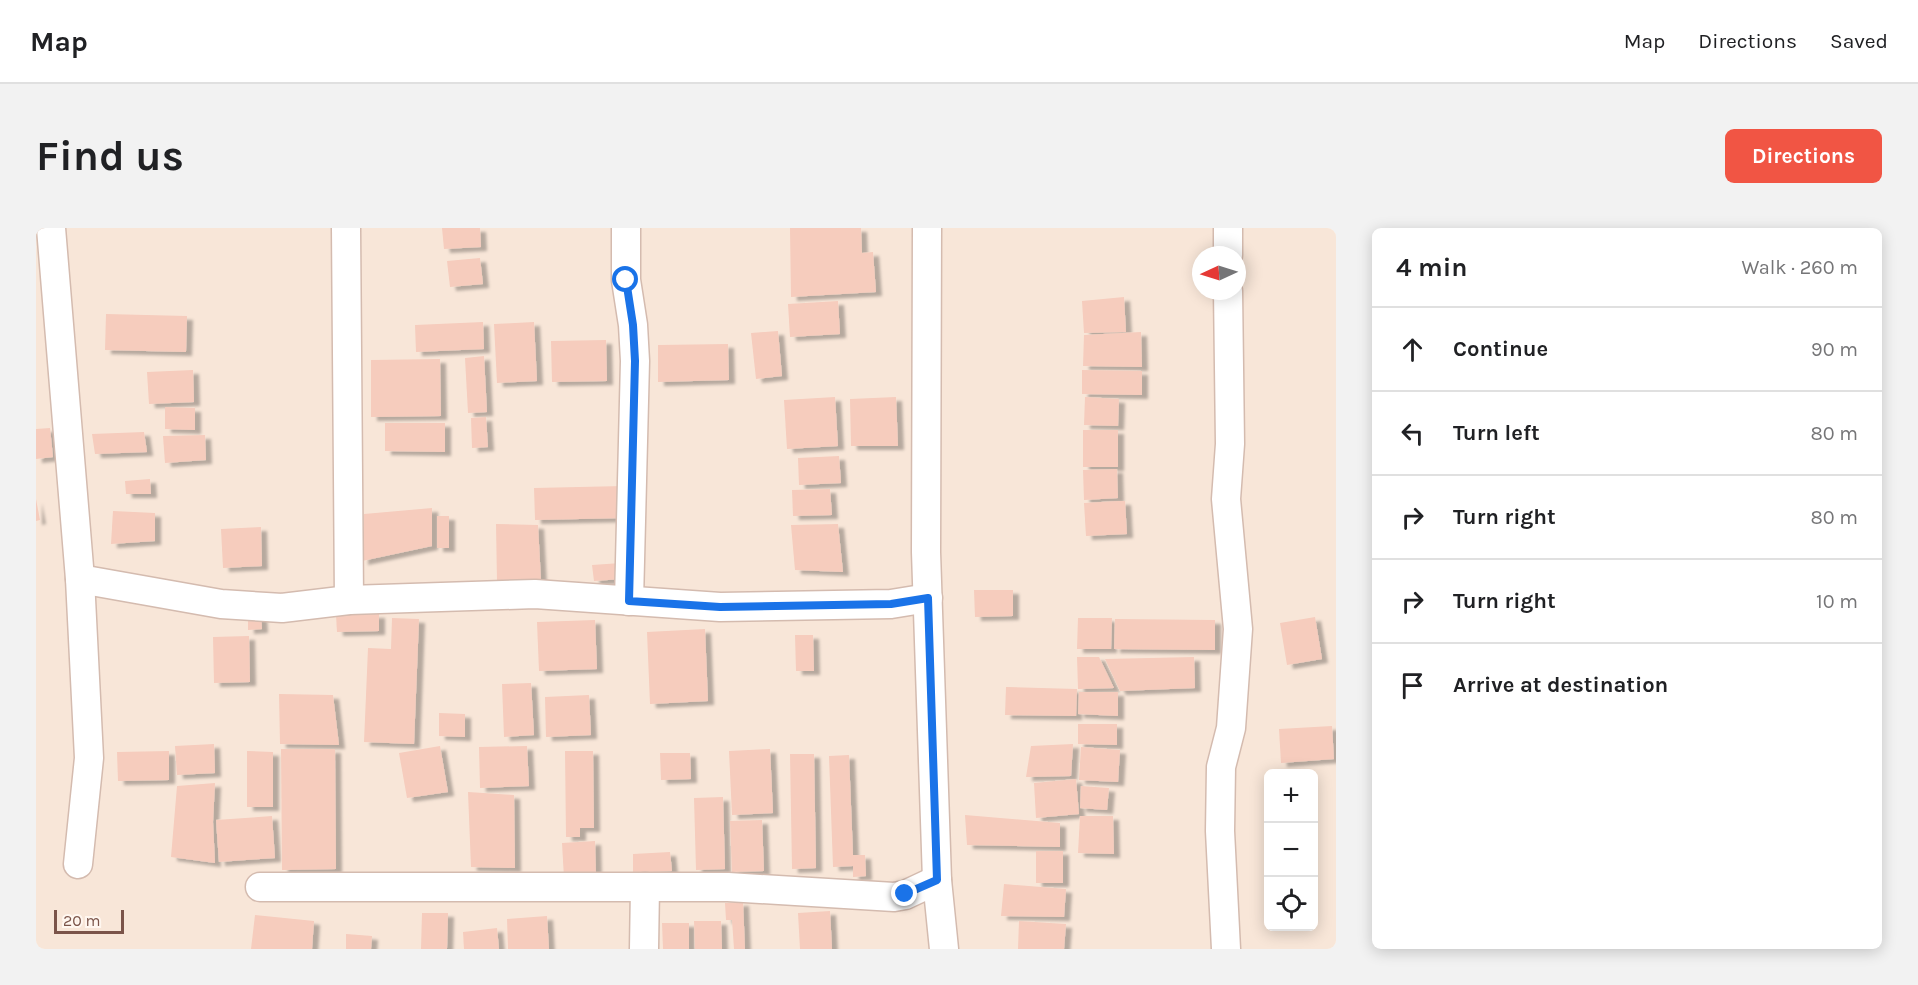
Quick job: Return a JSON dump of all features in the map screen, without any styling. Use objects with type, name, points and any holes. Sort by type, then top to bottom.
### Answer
[{"type":"street","points":[[51,228],[80,579],[89,758],[78,864]]},
{"type":"street","points":[[346,228],[349,600]]},
{"type":"street","points":[[626,228],[626,280],[633,325],[635,361],[629,601]]},
{"type":"street","points":[[927,228],[926,552],[937,880],[944,949]]},
{"type":"street","points":[[1228,228],[1228,246]]},
{"type":"street","points":[[1226,949],[1220,831],[1221,766],[1231,728],[1238,629],[1226,498],[1230,444],[1228,300]]},
{"type":"street","points":[[80,579],[221,604],[282,608],[349,600],[535,594],[720,607],[891,604],[928,598]]},
{"type":"street","points":[[260,887],[728,887],[894,897],[937,880]]},
{"type":"street","points":[[644,949],[645,887]]},
{"type":"shaded area","points":[[36,228],[1336,228],[1336,949],[36,949]]},
{"type":"building","points":[[442,228],[480,228],[481,247],[444,249]]},
{"type":"building","points":[[790,228],[861,228],[862,253],[873,252],[876,292],[791,297]]},
{"type":"building","points":[[480,258],[483,284],[450,287],[447,261]]},
{"type":"building","points":[[1124,297],[1126,332],[1084,333],[1082,301]]},
{"type":"building","points":[[838,301],[840,334],[790,337],[788,304]]},
{"type":"building","points":[[106,314],[187,316],[186,352],[105,350]]},
{"type":"building","points":[[483,322],[484,349],[416,352],[415,325]]},
{"type":"building","points":[[534,322],[537,381],[497,383],[494,324]]},
{"type":"building","points":[[778,331],[782,376],[756,379],[751,333]]},
{"type":"building","points":[[1141,332],[1142,367],[1083,366],[1084,335]]},
{"type":"building","points":[[606,340],[607,381],[552,382],[551,341]]},
{"type":"building","points":[[728,344],[729,380],[658,382],[658,345]]},
{"type":"building","points":[[484,356],[487,412],[468,413],[465,358]]},
{"type":"building","points":[[440,359],[441,416],[371,417],[371,360]]},
{"type":"building","points":[[193,370],[194,402],[149,404],[147,372]]},
{"type":"building","points":[[1082,370],[1142,371],[1142,395],[1082,394]]},
{"type":"building","points":[[835,397],[838,446],[787,449],[784,400]]},
{"type":"building","points":[[896,397],[898,446],[851,446],[850,399]]},
{"type":"building","points":[[1085,397],[1119,399],[1118,426],[1084,425]]},
{"type":"building","points":[[165,407],[195,408],[195,430],[165,429]]},
{"type":"building","points":[[486,417],[488,447],[472,448],[471,418]]},
{"type":"building","points":[[385,423],[445,423],[445,452],[385,451]]},
{"type":"building","points":[[50,428],[53,457],[36,459],[36,429]]},
{"type":"building","points":[[1083,430],[1118,430],[1118,467],[1083,467]]},
{"type":"building","points":[[144,432],[147,452],[95,454],[92,434]]},
{"type":"building","points":[[205,435],[206,460],[165,463],[163,436]]},
{"type":"building","points":[[839,456],[841,483],[799,485],[798,458]]},
{"type":"building","points":[[1117,469],[1118,498],[1084,500],[1083,470]]},
{"type":"building","points":[[150,479],[151,494],[126,494],[125,481]]},
{"type":"building","points":[[624,486],[624,518],[535,520],[534,488]]},
{"type":"building","points":[[830,489],[832,515],[793,516],[792,490]]},
{"type":"building","points":[[36,499],[40,520],[36,521]]},
{"type":"building","points":[[1125,501],[1127,534],[1086,536],[1084,503]]},
{"type":"building","points":[[432,508],[432,546],[362,561],[364,514]]},
{"type":"building","points":[[113,511],[155,513],[155,541],[111,544]]},
{"type":"building","points":[[437,516],[449,516],[449,548],[437,548]]},
{"type":"building","points":[[496,524],[538,525],[541,581],[497,582]]},
{"type":"building","points":[[838,524],[843,572],[795,570],[791,525]]},
{"type":"building","points":[[261,527],[262,566],[223,568],[221,529]]},
{"type":"building","points":[[621,563],[622,579],[594,581],[592,565]]},
{"type":"building","points":[[974,590],[1013,590],[1013,616],[975,617]]},
{"type":"building","points":[[248,613],[261,613],[262,629],[248,630]]},
{"type":"building","points":[[379,614],[379,631],[337,632],[336,615]]},
{"type":"building","points":[[1315,617],[1322,659],[1287,665],[1280,623]]},
{"type":"building","points":[[392,618],[419,619],[414,744],[364,742],[368,648],[391,649]]},
{"type":"building","points":[[1078,618],[1112,618],[1111,649],[1077,649]]},
{"type":"building","points":[[1115,619],[1215,620],[1215,650],[1114,649]]},
{"type":"building","points":[[595,620],[597,669],[539,671],[537,622]]},
{"type":"building","points":[[705,629],[708,701],[650,704],[647,632]]},
{"type":"building","points":[[795,635],[813,635],[814,671],[796,671]]},
{"type":"building","points":[[249,636],[250,682],[214,683],[213,637]]},
{"type":"building","points":[[1077,657],[1099,657],[1114,688],[1078,689]]},
{"type":"building","points":[[1194,657],[1195,688],[1120,691],[1105,659]]},
{"type":"building","points":[[531,683],[534,735],[504,737],[502,684]]},
{"type":"building","points":[[1006,687],[1077,689],[1076,716],[1005,715]]},
{"type":"building","points":[[1079,692],[1118,692],[1118,716],[1078,714]]},
{"type":"building","points":[[279,694],[333,695],[339,745],[280,744]]},
{"type":"building","points":[[589,695],[591,735],[546,737],[545,697]]},
{"type":"building","points":[[439,713],[465,714],[465,737],[439,736]]},
{"type":"building","points":[[1078,724],[1117,724],[1117,745],[1078,744]]},
{"type":"building","points":[[1332,726],[1334,759],[1281,763],[1279,729]]},
{"type":"building","points":[[214,744],[215,773],[177,775],[175,746]]},
{"type":"building","points":[[1073,744],[1071,776],[1026,777],[1031,746]]},
{"type":"building","points":[[440,746],[448,792],[407,798],[399,753]]},
{"type":"building","points":[[527,746],[529,786],[480,788],[479,747]]},
{"type":"building","points":[[1081,747],[1120,750],[1118,782],[1079,780]]},
{"type":"building","points":[[281,749],[335,749],[336,869],[282,870]]},
{"type":"building","points":[[770,749],[773,813],[732,815],[729,751]]},
{"type":"building","points":[[169,751],[169,780],[118,781],[117,752]]},
{"type":"building","points":[[247,751],[273,752],[273,807],[247,807]]},
{"type":"building","points":[[565,751],[593,751],[594,828],[580,828],[580,837],[566,837]]},
{"type":"building","points":[[660,753],[690,753],[691,779],[661,780]]},
{"type":"building","points":[[790,754],[814,754],[816,868],[792,869]]},
{"type":"building","points":[[849,755],[853,855],[865,855],[866,876],[853,877],[853,866],[833,867],[829,756]]},
{"type":"building","points":[[1076,779],[1079,814],[1036,818],[1034,783]]},
{"type":"building","points":[[215,783],[213,822],[215,863],[171,857],[177,786]]},
{"type":"building","points":[[1081,786],[1109,788],[1107,810],[1080,808]]},
{"type":"building","points":[[468,792],[514,795],[515,868],[471,867]]},
{"type":"building","points":[[723,797],[725,869],[696,870],[694,798]]},
{"type":"building","points":[[965,815],[1060,823],[1060,847],[967,845]]},
{"type":"building","points":[[272,816],[275,858],[219,862],[216,820]]},
{"type":"building","points":[[1080,816],[1113,816],[1114,854],[1078,853]]},
{"type":"building","points":[[762,820],[764,871],[732,872],[730,821]]},
{"type":"building","points":[[595,841],[596,876],[564,878],[562,843]]},
{"type":"building","points":[[1036,851],[1063,851],[1063,883],[1036,883]]},
{"type":"building","points":[[670,852],[672,871],[633,873],[633,854]]},
{"type":"building","points":[[1004,884],[1066,889],[1064,917],[1001,916]]},
{"type":"building","points":[[743,902],[745,949],[734,949],[732,920],[726,920],[725,903]]},
{"type":"building","points":[[830,911],[832,949],[800,949],[798,913]]},
{"type":"building","points":[[422,913],[448,913],[447,949],[421,949]]},
{"type":"building","points":[[255,915],[314,921],[312,949],[251,949]]},
{"type":"building","points":[[547,916],[549,949],[508,949],[507,919]]},
{"type":"building","points":[[694,921],[721,921],[722,949],[695,949]]},
{"type":"building","points":[[1019,921],[1066,924],[1064,949],[1018,949]]},
{"type":"building","points":[[662,923],[689,923],[689,949],[663,949]]},
{"type":"building","points":[[497,928],[499,949],[464,949],[463,932]]},
{"type":"building","points":[[346,934],[372,936],[371,949],[346,949]]},
{"type":"route","points":[[626,280],[633,325],[635,361],[629,601],[720,607],[891,604],[928,598],[937,880],[905,894]]}]
